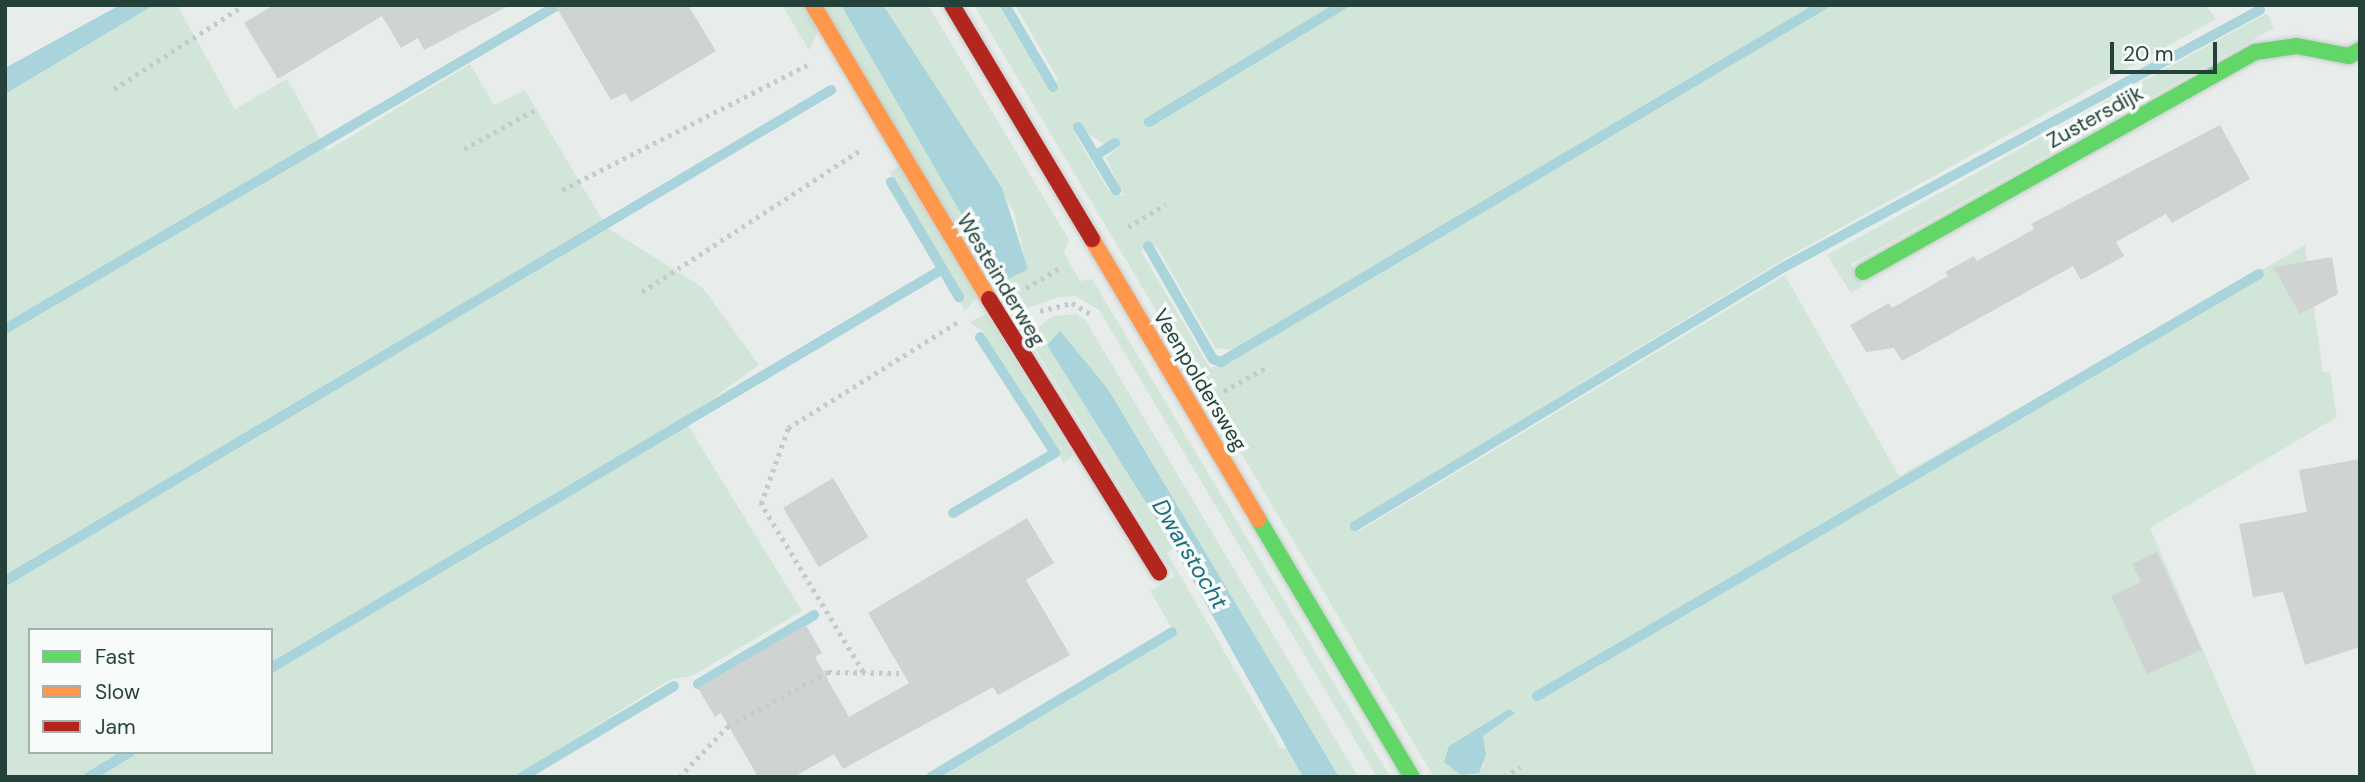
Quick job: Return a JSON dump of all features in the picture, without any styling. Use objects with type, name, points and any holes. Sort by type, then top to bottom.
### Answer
[{"type":"street","name":"Westeinderweg","points":[[813,5],[992,308],[1159,572]]},
{"type":"street","name":"Veenpoldersweg","points":[[952,5],[1412,777]]},
{"type":"street","name":"Zustersdijk","points":[[1863,272],[2255,52],[2297,46],[2349,56],[2360,50]]},
{"type":"path","points":[[114,89],[237,9]]},
{"type":"path","points":[[562,190],[838,47]]},
{"type":"path","points":[[464,149],[536,109]]},
{"type":"path","points":[[642,292],[888,132]]},
{"type":"path","points":[[863,672],[761,504],[788,428],[949,325],[992,308],[1166,204]]},
{"type":"path","points":[[1005,328],[1072,303],[1096,321]]},
{"type":"path","points":[[1193,410],[1265,368]]},
{"type":"path","points":[[679,777],[728,726],[828,671],[900,673]]},
{"type":"path","points":[[1504,777],[1520,767]]},
{"type":"green space","points":[[154,5],[177,5],[235,109],[287,79],[327,151],[470,64],[494,105],[525,90],[603,221],[5,578],[5,94]]},
{"type":"green space","points":[[782,5],[803,5],[818,31],[809,50]]},
{"type":"green space","points":[[821,5],[841,5],[1001,283],[1027,269],[1014,212],[883,5],[928,5],[1069,240],[1064,253],[1080,281],[1092,279],[1390,777],[1377,777],[1099,310],[1076,296],[1059,297],[1005,316]]},
{"type":"green space","points":[[974,5],[999,5],[1046,86],[1054,88],[1058,79],[1015,5],[2205,5],[2216,19],[1781,261],[1353,522],[1359,531],[1785,275],[1899,476],[2305,245],[2323,372],[2330,372],[2337,417],[2150,528],[2258,777],[1434,777]],"holes":[[[1077,125],[1105,145],[1115,139],[1119,147],[1106,158],[1124,196],[1108,190],[1076,136]],[[1146,244],[1157,247],[1215,348],[1230,350],[1236,361],[1210,368],[1141,251]],[[1509,709],[1515,713],[1483,736],[1484,767],[1451,761],[1449,746]]]},
{"type":"green space","points":[[2267,13],[2274,28],[1851,264],[1863,286],[1851,293],[1827,255]]},
{"type":"green space","points":[[899,167],[977,298],[965,311],[890,172]]},
{"type":"green space","points":[[606,227],[702,287],[759,365],[684,419],[802,611],[692,676],[671,679],[514,777],[5,777],[5,584]]},
{"type":"green space","points":[[986,314],[1073,455],[1064,463],[983,332],[970,322]]},
{"type":"green space","points":[[1077,314],[1086,321],[1358,777],[1339,777],[1108,389],[1073,353],[1174,547],[1167,553],[1281,749],[1287,747],[1303,777],[942,777],[1176,635],[1150,591],[1175,576],[1027,335],[1053,316]]},
{"type":"water","points":[[120,5],[154,5],[5,94],[5,68]]},
{"type":"water","points":[[841,5],[883,5],[1002,188],[1028,269],[1001,283]]},
{"type":"water","name":"Dwarstocht","points":[[1060,331],[1108,389],[1339,777],[1303,777],[1174,547],[1047,345]]},
{"type":"water","points":[[1509,709],[1515,713],[1483,736],[1486,755],[1479,773],[1461,775],[1444,762],[1449,746]]},
{"type":"building","points":[[274,5],[510,5],[424,50],[418,38],[401,48],[382,16],[278,79],[244,23]]},
{"type":"building","points":[[555,5],[688,5],[716,51],[631,102],[625,93],[611,100]]},
{"type":"building","points":[[2220,125],[2250,179],[2172,223],[2166,214],[2116,242],[2124,256],[2081,280],[2073,266],[1902,361],[1894,348],[1866,352],[1850,325],[1889,303],[1892,308],[1948,276],[1945,272],[1974,256],[1977,261],[2034,229],[2031,224]]},
{"type":"building","points":[[2332,257],[2338,294],[2300,314],[2273,267]]},
{"type":"building","points":[[2360,459],[2360,647],[2305,665],[2283,592],[2253,597],[2239,524],[2307,512],[2299,470]]},
{"type":"building","points":[[833,478],[869,537],[819,567],[783,508]]},
{"type":"building","points":[[1027,518],[1054,563],[1026,580],[1070,655],[998,695],[993,687],[843,769],[834,754],[794,777],[758,777],[721,713],[715,717],[698,688],[806,625],[822,653],[815,657],[849,717],[909,683],[868,613]]},
{"type":"building","points":[[2157,552],[2202,650],[2147,674],[2111,596],[2141,582],[2132,564]]},
{"type":"waterway","points":[[5,329],[558,5]]},
{"type":"waterway","points":[[1005,5],[1053,87]]},
{"type":"waterway","points":[[1149,122],[1342,5]]},
{"type":"waterway","points":[[1148,246],[1213,359],[1221,362],[1823,5]]},
{"type":"waterway","points":[[1355,526],[1784,267],[2260,10]]},
{"type":"waterway","points":[[5,581],[831,90]]},
{"type":"waterway","points":[[1078,127],[1116,190]]},
{"type":"waterway","points":[[1095,156],[1115,143]]},
{"type":"waterway","points":[[891,182],[959,297]]},
{"type":"waterway","points":[[273,667],[941,270]]},
{"type":"waterway","points":[[1537,696],[2259,274]]},
{"type":"waterway","points":[[953,513],[1055,453],[980,337]]},
{"type":"waterway","points":[[698,684],[814,615]]},
{"type":"waterway","points":[[931,777],[1172,632]]},
{"type":"waterway","points":[[522,777],[674,686]]},
{"type":"waterway","points":[[89,777],[127,754]]},
{"type":"traffic: fast","points":[[1863,272],[2255,52],[2297,46],[2349,56],[2360,50]]},
{"type":"traffic: fast","points":[[1258,519],[1412,777]]},
{"type":"traffic: slow","points":[[813,5],[989,299]]},
{"type":"traffic: slow","points":[[1092,239],[1258,519]]},
{"type":"traffic: jam","points":[[952,5],[1092,239]]},
{"type":"traffic: jam","points":[[989,299],[1159,572]]}]
